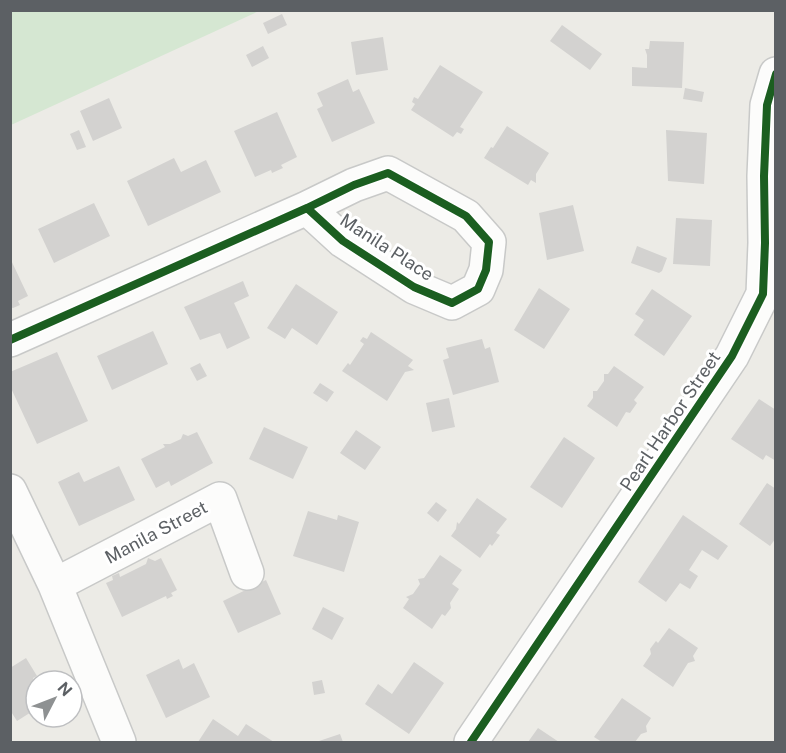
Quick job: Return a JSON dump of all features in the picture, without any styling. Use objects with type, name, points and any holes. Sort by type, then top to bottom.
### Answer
[{"type":"street","name":"Pearl Harbor Street","points":[[471,742],[732,356],[763,294],[767,117],[776,74]]},
{"type":"street","name":"Manila Place","points":[[10,340],[354,185],[388,173],[466,216],[489,242],[486,270],[478,289],[452,303],[414,287],[343,241],[307,208]]},
{"type":"street","points":[[10,491],[54,585],[119,742]]},
{"type":"street","name":"Manila Street","points":[[54,585],[220,499],[247,573]]},
{"type":"green space","points":[[11,10],[259,10],[259,11],[11,125]]},
{"type":"building","points":[[282,14],[287,25],[268,34],[263,23]]},
{"type":"building","points":[[562,25],[602,54],[590,70],[550,41]]},
{"type":"building","points":[[383,37],[388,70],[356,75],[351,42]]},
{"type":"building","points":[[650,41],[684,42],[682,88],[632,86],[632,67],[647,68],[645,49],[649,49]]},
{"type":"building","points":[[263,46],[269,58],[252,67],[246,55]]},
{"type":"building","points":[[440,65],[483,92],[460,127],[464,129],[461,134],[457,132],[453,137],[411,110],[415,104],[412,102],[414,97],[418,99]]},
{"type":"building","points":[[348,79],[353,92],[359,89],[375,123],[332,142],[317,109],[323,106],[317,93]]},
{"type":"building","points":[[685,88],[704,92],[702,102],[683,99]]},
{"type":"building","points":[[109,98],[122,128],[93,141],[80,111]]},
{"type":"building","points":[[277,112],[297,157],[281,165],[283,168],[255,177],[234,131]]},
{"type":"building","points":[[507,126],[549,153],[536,174],[536,183],[531,180],[528,185],[484,158]]},
{"type":"building","points":[[79,130],[86,147],[77,150],[70,134]]},
{"type":"building","points":[[666,130],[707,133],[704,184],[668,181]]},
{"type":"building","points":[[174,158],[181,172],[206,160],[221,192],[148,226],[127,181]]},
{"type":"building","points":[[94,203],[110,236],[54,263],[38,229]]},
{"type":"building","points":[[573,205],[584,251],[547,260],[539,213]]},
{"type":"building","points":[[676,218],[712,220],[710,266],[673,264]]},
{"type":"building","points":[[637,246],[667,258],[662,271],[659,273],[631,263]]},
{"type":"building","points":[[10,258],[28,296],[18,301],[20,305],[13,308],[10,307]]},
{"type":"building","points":[[243,281],[249,296],[234,303],[250,338],[227,349],[220,333],[200,340],[184,307]]},
{"type":"building","points":[[296,284],[338,312],[317,345],[292,328],[285,339],[267,328]]},
{"type":"building","points":[[539,288],[570,309],[544,349],[514,330]]},
{"type":"building","points":[[652,289],[692,316],[664,356],[634,335],[644,320],[635,314]]},
{"type":"building","points":[[153,331],[168,364],[112,390],[97,356]]},
{"type":"building","points":[[371,332],[413,360],[408,366],[414,370],[405,372],[387,401],[342,371],[348,363],[350,365],[364,344],[360,341],[363,337],[367,339]]},
{"type":"building","points":[[482,339],[485,349],[490,347],[499,382],[453,395],[443,360],[449,358],[446,348]]},
{"type":"building","points":[[57,352],[88,421],[37,444],[10,386],[10,372]]},
{"type":"building","points":[[200,363],[207,376],[197,381],[190,368]]},
{"type":"building","points":[[614,366],[644,387],[634,400],[637,403],[630,413],[626,412],[617,427],[587,406],[593,398],[593,391],[597,391],[604,381],[604,374],[608,374]]},
{"type":"building","points":[[320,383],[334,392],[327,402],[313,393]]},
{"type":"building","points":[[449,398],[455,427],[432,432],[426,403]]},
{"type":"building","points":[[759,399],[776,410],[776,461],[766,455],[763,460],[731,439]]},
{"type":"building","points":[[264,427],[308,447],[293,479],[249,459]]},
{"type":"building","points":[[356,430],[381,447],[365,470],[340,453]]},
{"type":"building","points":[[197,432],[213,463],[171,486],[169,481],[156,488],[141,459],[165,447],[163,444],[170,444],[181,439],[183,434],[188,436]]},
{"type":"building","points":[[564,437],[595,458],[562,508],[530,487]]},
{"type":"building","points":[[119,466],[135,500],[79,526],[58,482],[79,472],[84,482]]},
{"type":"building","points":[[767,483],[776,489],[776,538],[770,546],[739,524]]},
{"type":"building","points":[[477,498],[507,519],[496,533],[500,535],[480,558],[451,536],[456,529],[457,522],[459,524]]},
{"type":"building","points":[[436,502],[447,510],[438,522],[427,513]]},
{"type":"building","points":[[308,511],[337,520],[338,515],[359,522],[344,572],[293,556]]},
{"type":"building","points":[[683,515],[728,546],[718,560],[702,550],[689,570],[698,576],[690,589],[680,583],[666,602],[638,582]]},
{"type":"building","points":[[440,555],[462,570],[452,584],[459,589],[450,603],[451,608],[445,616],[442,614],[432,629],[403,608],[409,599],[406,597],[413,594],[420,584],[418,579],[424,578]]},
{"type":"building","points":[[148,558],[155,561],[161,558],[177,590],[167,599],[166,596],[122,617],[106,583],[113,580],[112,576],[119,573],[120,577],[146,564]]},
{"type":"building","points":[[266,580],[281,614],[238,633],[223,601]]},
{"type":"building","points":[[323,607],[344,618],[332,640],[312,629]]},
{"type":"building","points":[[669,628],[698,648],[693,656],[695,661],[688,663],[673,687],[643,666],[651,654],[650,649],[656,641],[658,643]]},
{"type":"building","points":[[26,658],[33,669],[24,669],[24,717],[17,721],[10,710],[10,668]]},
{"type":"building","points":[[179,659],[183,669],[194,663],[210,697],[166,718],[146,675]]},
{"type":"building","points":[[414,662],[444,683],[409,734],[365,704],[378,684],[392,694]]},
{"type":"building","points":[[322,680],[325,693],[314,695],[312,682]]},
{"type":"building","points":[[622,698],[651,718],[646,726],[647,732],[641,734],[635,742],[602,742],[594,737]]},
{"type":"building","points":[[213,719],[238,736],[246,724],[274,742],[198,742]]},
{"type":"building","points":[[538,728],[559,742],[528,742]]},
{"type":"building","points":[[340,734],[343,742],[316,742]]},
{"type":"cycle path","points":[[471,742],[732,356],[763,294],[767,105],[776,74]]},
{"type":"cycle path","points":[[10,340],[354,185],[388,173],[466,216],[489,242],[486,270],[478,289],[452,303],[414,287],[343,241],[307,208]]}]
